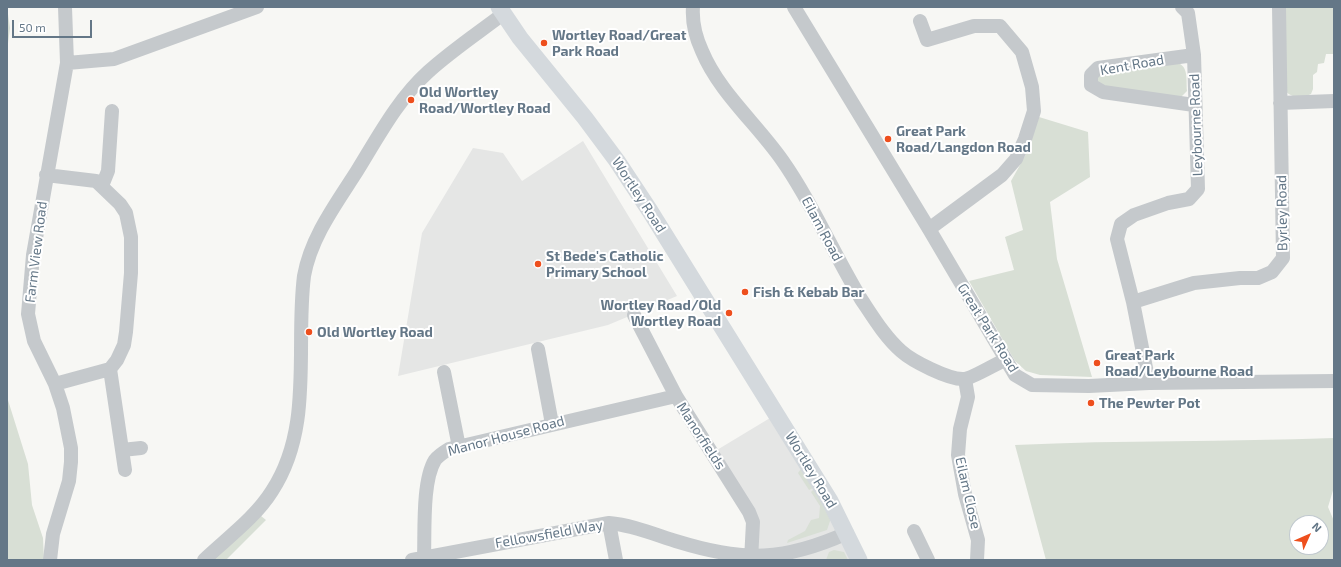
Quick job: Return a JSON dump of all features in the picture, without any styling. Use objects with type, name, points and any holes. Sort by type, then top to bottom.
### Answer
[{"type":"main road","name":"Wortley Road","points":[[501,11],[585,118],[625,174],[807,462],[847,533],[859,560]]},
{"type":"street","name":"Farm View Road","points":[[50,560],[53,534],[72,462],[68,430],[55,384],[34,341],[28,314],[33,255],[67,63],[66,7]]},
{"type":"street","points":[[67,63],[114,59],[257,7]]},
{"type":"street","name":"Eilam Road","points":[[693,7],[692,17],[701,50],[716,77],[782,160],[814,211],[840,264],[878,325],[901,352],[924,366],[964,379]]},
{"type":"street","name":"Great Park Road","points":[[794,7],[929,229],[1015,375],[1032,385],[1089,386],[1149,383],[1334,381]]},
{"type":"street","name":"Leybourne Road","points":[[1149,383],[1133,302],[1117,239],[1122,224],[1134,215],[1168,203],[1189,199],[1198,189],[1194,105],[1194,55],[1188,13],[1182,7]]},
{"type":"street","name":"Byrley Road","points":[[1133,302],[1194,283],[1240,278],[1258,278],[1272,272],[1283,258],[1279,7]]},
{"type":"street","points":[[204,560],[259,507],[278,480],[287,458],[294,436],[298,411],[304,276],[306,263],[316,237],[386,125],[413,87],[434,67],[501,11]]},
{"type":"street","points":[[920,21],[927,40],[974,26],[1000,26],[1022,52],[1032,87],[1034,111],[1025,139],[1016,159],[1002,176],[929,229]]},
{"type":"street","name":"Kent Road","points":[[1194,55],[1098,68],[1091,75],[1092,85],[1103,92],[1194,105]]},
{"type":"street","points":[[1280,103],[1334,101]]},
{"type":"street","points":[[102,186],[108,171],[114,116]]},
{"type":"street","points":[[46,176],[96,182],[102,186],[117,200],[126,213],[131,237],[131,273],[124,345],[117,360],[110,369],[55,384]]},
{"type":"street","name":"Manorfields","points":[[634,315],[676,396],[749,512],[752,522],[751,558]]},
{"type":"street","points":[[538,349],[552,424]]},
{"type":"street","points":[[964,379],[1005,360]]},
{"type":"street","points":[[110,369],[125,470]]},
{"type":"street","points":[[444,372],[458,447]]},
{"type":"street","name":"Eilam Close","points":[[964,379],[968,397],[960,429],[958,456],[964,487],[978,540],[977,560]]},
{"type":"street","name":"Manor House Road","points":[[418,559],[430,471],[436,459],[442,453],[458,447],[552,424],[676,396]]},
{"type":"street","points":[[122,450],[141,448]]},
{"type":"street","points":[[609,523],[616,560]]},
{"type":"street","name":"Fellowsfield Way","points":[[418,559],[471,554],[609,523],[639,529],[706,550],[751,558],[789,553],[830,541],[847,533]]},
{"type":"street","points":[[914,531],[928,560]]},
{"type":"shaded area","points":[[7,7],[10,28],[7,51]]},
{"type":"shaded area","points":[[1284,7],[1334,7],[1334,54],[1326,54],[1324,63],[1318,64],[1317,72],[1313,75],[1313,89],[1311,94],[1303,97],[1293,96],[1284,89]]},
{"type":"shaded area","points":[[1176,62],[1183,67],[1187,78],[1187,91],[1180,98],[1099,86],[1095,78],[1098,74]]},
{"type":"shaded area","points":[[1039,117],[1088,132],[1090,177],[1050,202],[1057,259],[1092,377],[1040,375],[1026,371],[1015,361],[969,281],[1014,270],[1005,237],[1023,230],[1011,181],[1025,156]]},
{"type":"shaded area","name":"St Bede's Catholic Primary School","points":[[583,141],[677,296],[608,325],[398,376],[422,233],[473,148],[503,153],[522,181]]},
{"type":"shaded area","points":[[7,397],[28,464],[32,505],[43,538],[44,560],[7,560]]},
{"type":"shaded area","points":[[770,418],[859,560],[751,560],[753,522],[712,453]]},
{"type":"shaded area","points":[[1334,438],[1334,487],[1328,507],[1334,521],[1334,560],[1046,560],[1015,445],[1095,442]]},
{"type":"shaded area","points":[[801,469],[813,488],[809,490],[798,473]]},
{"type":"shaded area","points":[[814,489],[831,518],[827,530],[787,543],[788,540],[805,531],[811,520],[819,518],[820,506],[811,492]]},
{"type":"shaded area","points":[[261,516],[266,520],[226,560],[213,560]]},
{"type":"shaded area","points":[[834,550],[844,552],[848,560],[826,560],[829,552]]},
{"type":"place","name":"Wortley Road/Great Park Road","points":[[544,43]]},
{"type":"place","name":"Old Wortley Road/Wortley Road","points":[[411,100]]},
{"type":"place","name":"Great Park Road/Langdon Road","points":[[888,139]]},
{"type":"place","name":"St Bede's Catholic Primary School","points":[[538,264]]},
{"type":"place","name":"Fish & Kebab Bar","points":[[745,292]]},
{"type":"place","name":"Wortley Road/Old Wortley Road","points":[[729,313]]},
{"type":"place","name":"Old Wortley Road","points":[[309,332]]},
{"type":"place","name":"Great Park Road/Leybourne Road","points":[[1097,363]]},
{"type":"place","name":"The Pewter Pot","points":[[1091,403]]}]
